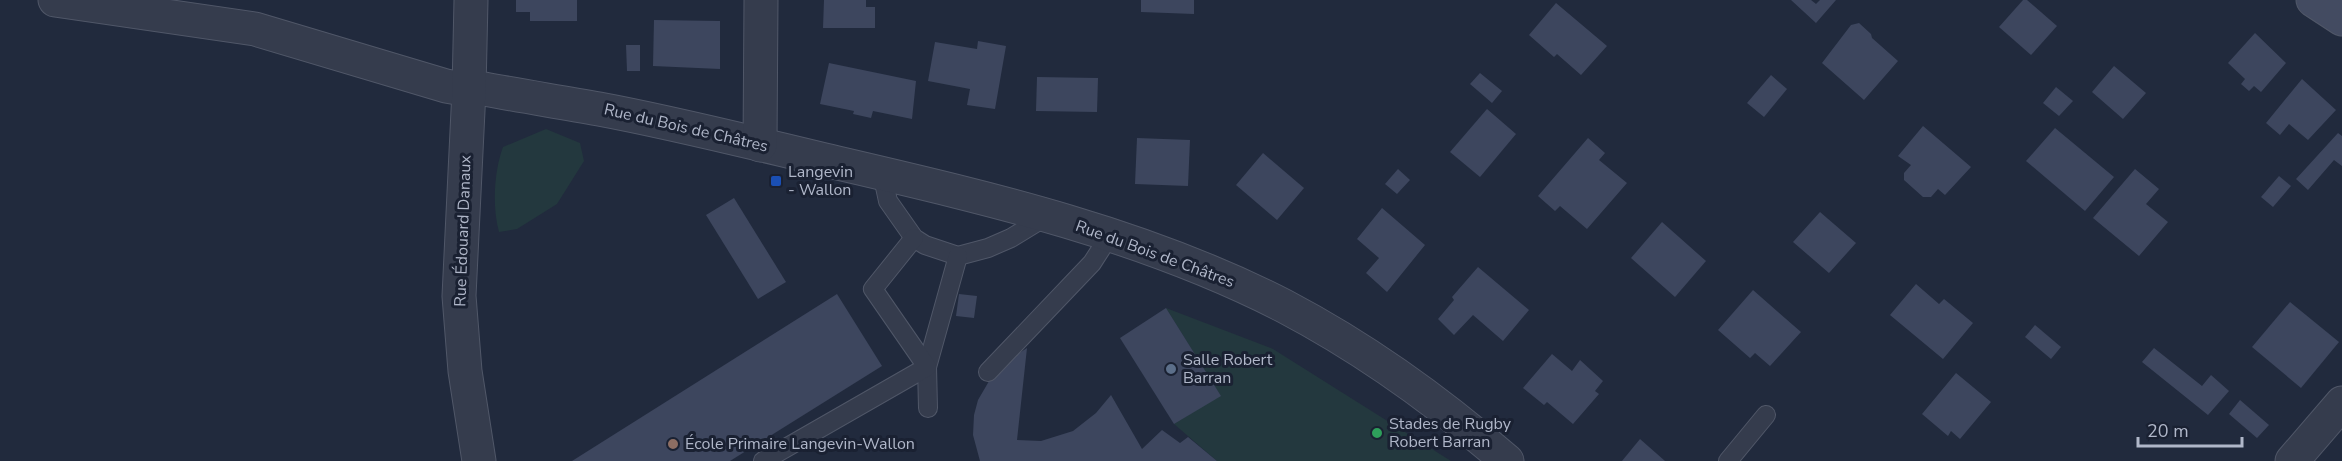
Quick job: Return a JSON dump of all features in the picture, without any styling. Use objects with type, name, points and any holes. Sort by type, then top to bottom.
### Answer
[{"type":"main road","points":[[2313,0],[2342,19]]},
{"type":"street","name":"Rue du Bois de Châtres","points":[[55,0],[255,29],[446,86],[469,90],[484,89],[599,109],[882,173],[1048,215],[1195,266],[1283,305],[1344,339],[1401,377],[1480,437],[1507,461]]},
{"type":"street","name":"Rue Édouard Danaux","points":[[471,0],[459,296],[466,381],[479,461]]},
{"type":"street","points":[[760,145],[761,0]]},
{"type":"street","points":[[2292,461],[2342,403]]},
{"type":"lane","points":[[171,0],[255,29]]},
{"type":"lane","points":[[882,173],[888,201],[914,238],[925,245],[958,256],[996,245],[1048,215]]},
{"type":"lane","points":[[988,372],[1092,263],[1110,235]]},
{"type":"lane","points":[[914,238],[869,282],[927,367]]},
{"type":"lane","points":[[928,408],[927,367],[958,256]]},
{"type":"lane","points":[[763,461],[927,367]]},
{"type":"lane","points":[[1728,461],[1766,415]]},
{"type":"green space","points":[[546,129],[580,143],[584,161],[557,204],[517,229],[499,232],[495,212],[495,189],[503,147]]},
{"type":"green space","points":[[1166,308],[1273,349],[1451,461],[1217,461],[1174,424],[1220,395]]},
{"type":"building","points":[[516,0],[577,0],[577,21],[530,21],[530,12],[516,12]]},
{"type":"building","points":[[824,0],[866,0],[866,7],[875,7],[875,28],[823,28]]},
{"type":"building","points":[[1141,0],[1194,0],[1194,14],[1141,12]]},
{"type":"building","points":[[1791,0],[1811,0],[1816,4],[1820,0],[1836,0],[1816,23]]},
{"type":"building","points":[[2023,0],[2027,0],[2057,26],[2031,55],[1999,27]]},
{"type":"building","points":[[1556,3],[1607,46],[1581,75],[1557,54],[1554,57],[1529,35]]},
{"type":"building","points":[[654,20],[720,21],[720,69],[653,66]]},
{"type":"building","points":[[1859,23],[1898,61],[1864,100],[1822,63],[1851,25]]},
{"type":"building","points":[[2255,33],[2286,63],[2261,92],[2254,86],[2249,91],[2241,84],[2245,79],[2228,63]]},
{"type":"building","points":[[978,41],[1006,46],[995,109],[967,105],[970,89],[928,81],[935,42],[977,49]]},
{"type":"building","points":[[626,45],[640,45],[640,71],[627,71]]},
{"type":"building","points":[[829,63],[916,81],[912,119],[873,111],[871,118],[853,114],[854,111],[820,104]]},
{"type":"building","points":[[2114,66],[2146,93],[2123,119],[2092,92]]},
{"type":"building","points":[[1480,73],[1502,91],[1492,103],[1470,84]]},
{"type":"building","points":[[1771,75],[1787,89],[1764,117],[1747,103]]},
{"type":"building","points":[[1037,77],[1098,78],[1097,112],[1036,111]]},
{"type":"building","points":[[2302,79],[2336,110],[2308,140],[2289,124],[2280,135],[2266,123]]},
{"type":"building","points":[[2056,87],[2073,101],[2059,116],[2043,103]]},
{"type":"building","points":[[1487,109],[1516,134],[1480,177],[1450,152]]},
{"type":"building","points":[[1923,126],[1971,167],[1945,195],[1938,189],[1931,197],[1923,197],[1904,180],[1904,173],[1911,165],[1898,156]]},
{"type":"building","points":[[2055,128],[2114,177],[2085,211],[2026,161]]},
{"type":"building","points":[[2338,133],[2342,136],[2342,166],[2334,160],[2308,190],[2296,179]]},
{"type":"building","points":[[1137,138],[1190,140],[1188,186],[1135,184]]},
{"type":"building","points":[[1588,138],[1605,153],[1599,160],[1627,183],[1587,229],[1560,206],[1555,211],[1538,196]]},
{"type":"building","points":[[1263,153],[1304,188],[1277,220],[1236,185]]},
{"type":"building","points":[[1398,169],[1410,180],[1397,194],[1385,184]]},
{"type":"building","points":[[2135,169],[2159,189],[2146,204],[2168,222],[2139,256],[2093,218]]},
{"type":"building","points":[[2279,176],[2291,186],[2273,207],[2261,197]]},
{"type":"building","points":[[734,198],[786,282],[758,299],[706,215]]},
{"type":"building","points":[[1382,208],[1425,245],[1387,292],[1366,273],[1379,258],[1357,239]]},
{"type":"building","points":[[1820,212],[1856,243],[1829,273],[1793,242]]},
{"type":"building","points":[[1662,222],[1706,261],[1675,297],[1631,258]]},
{"type":"building","points":[[1478,267],[1529,310],[1503,341],[1473,315],[1454,335],[1438,319],[1454,300],[1452,297]]},
{"type":"building","points":[[1916,284],[1939,304],[1944,299],[1973,323],[1943,359],[1890,315]]},
{"type":"building","points":[[1753,290],[1801,332],[1770,366],[1755,353],[1750,358],[1718,330]]},
{"type":"building","points":[[837,294],[882,366],[730,461],[572,461]]},
{"type":"building","points":[[959,294],[977,296],[974,318],[956,316]]},
{"type":"building","points":[[2290,302],[2339,342],[2301,388],[2252,347]]},
{"type":"building","points":[[1166,308],[1221,396],[1174,424],[1120,338]]},
{"type":"building","points":[[2035,325],[2061,347],[2051,359],[2025,337]]},
{"type":"building","points":[[1027,348],[1017,440],[1041,441],[1073,431],[1096,413],[1111,395],[1142,449],[1162,430],[1180,443],[1188,437],[1217,461],[980,461],[973,435],[974,415],[978,400],[992,376],[1006,362]]},
{"type":"building","points":[[2154,348],[2202,386],[2211,375],[2229,391],[2208,415],[2142,362]]},
{"type":"building","points":[[1552,354],[1572,371],[1580,360],[1603,381],[1595,391],[1599,394],[1573,424],[1547,402],[1544,405],[1523,388]]},
{"type":"building","points":[[1956,373],[1991,402],[1960,439],[1951,431],[1948,436],[1922,414]]},
{"type":"building","points":[[2240,400],[2269,425],[2257,438],[2229,414]]},
{"type":"building","points":[[1640,439],[1665,461],[1622,461]]},
{"type":"place","name":"Langevin - Wallon","points":[[776,181]]},
{"type":"place","name":"Salle Robert Barran","points":[[1171,369]]},
{"type":"place","name":"Stades de Rugby Robert Barran","points":[[1377,433]]},
{"type":"place","name":"École Primaire Langevin-Wallon","points":[[673,444]]}]
